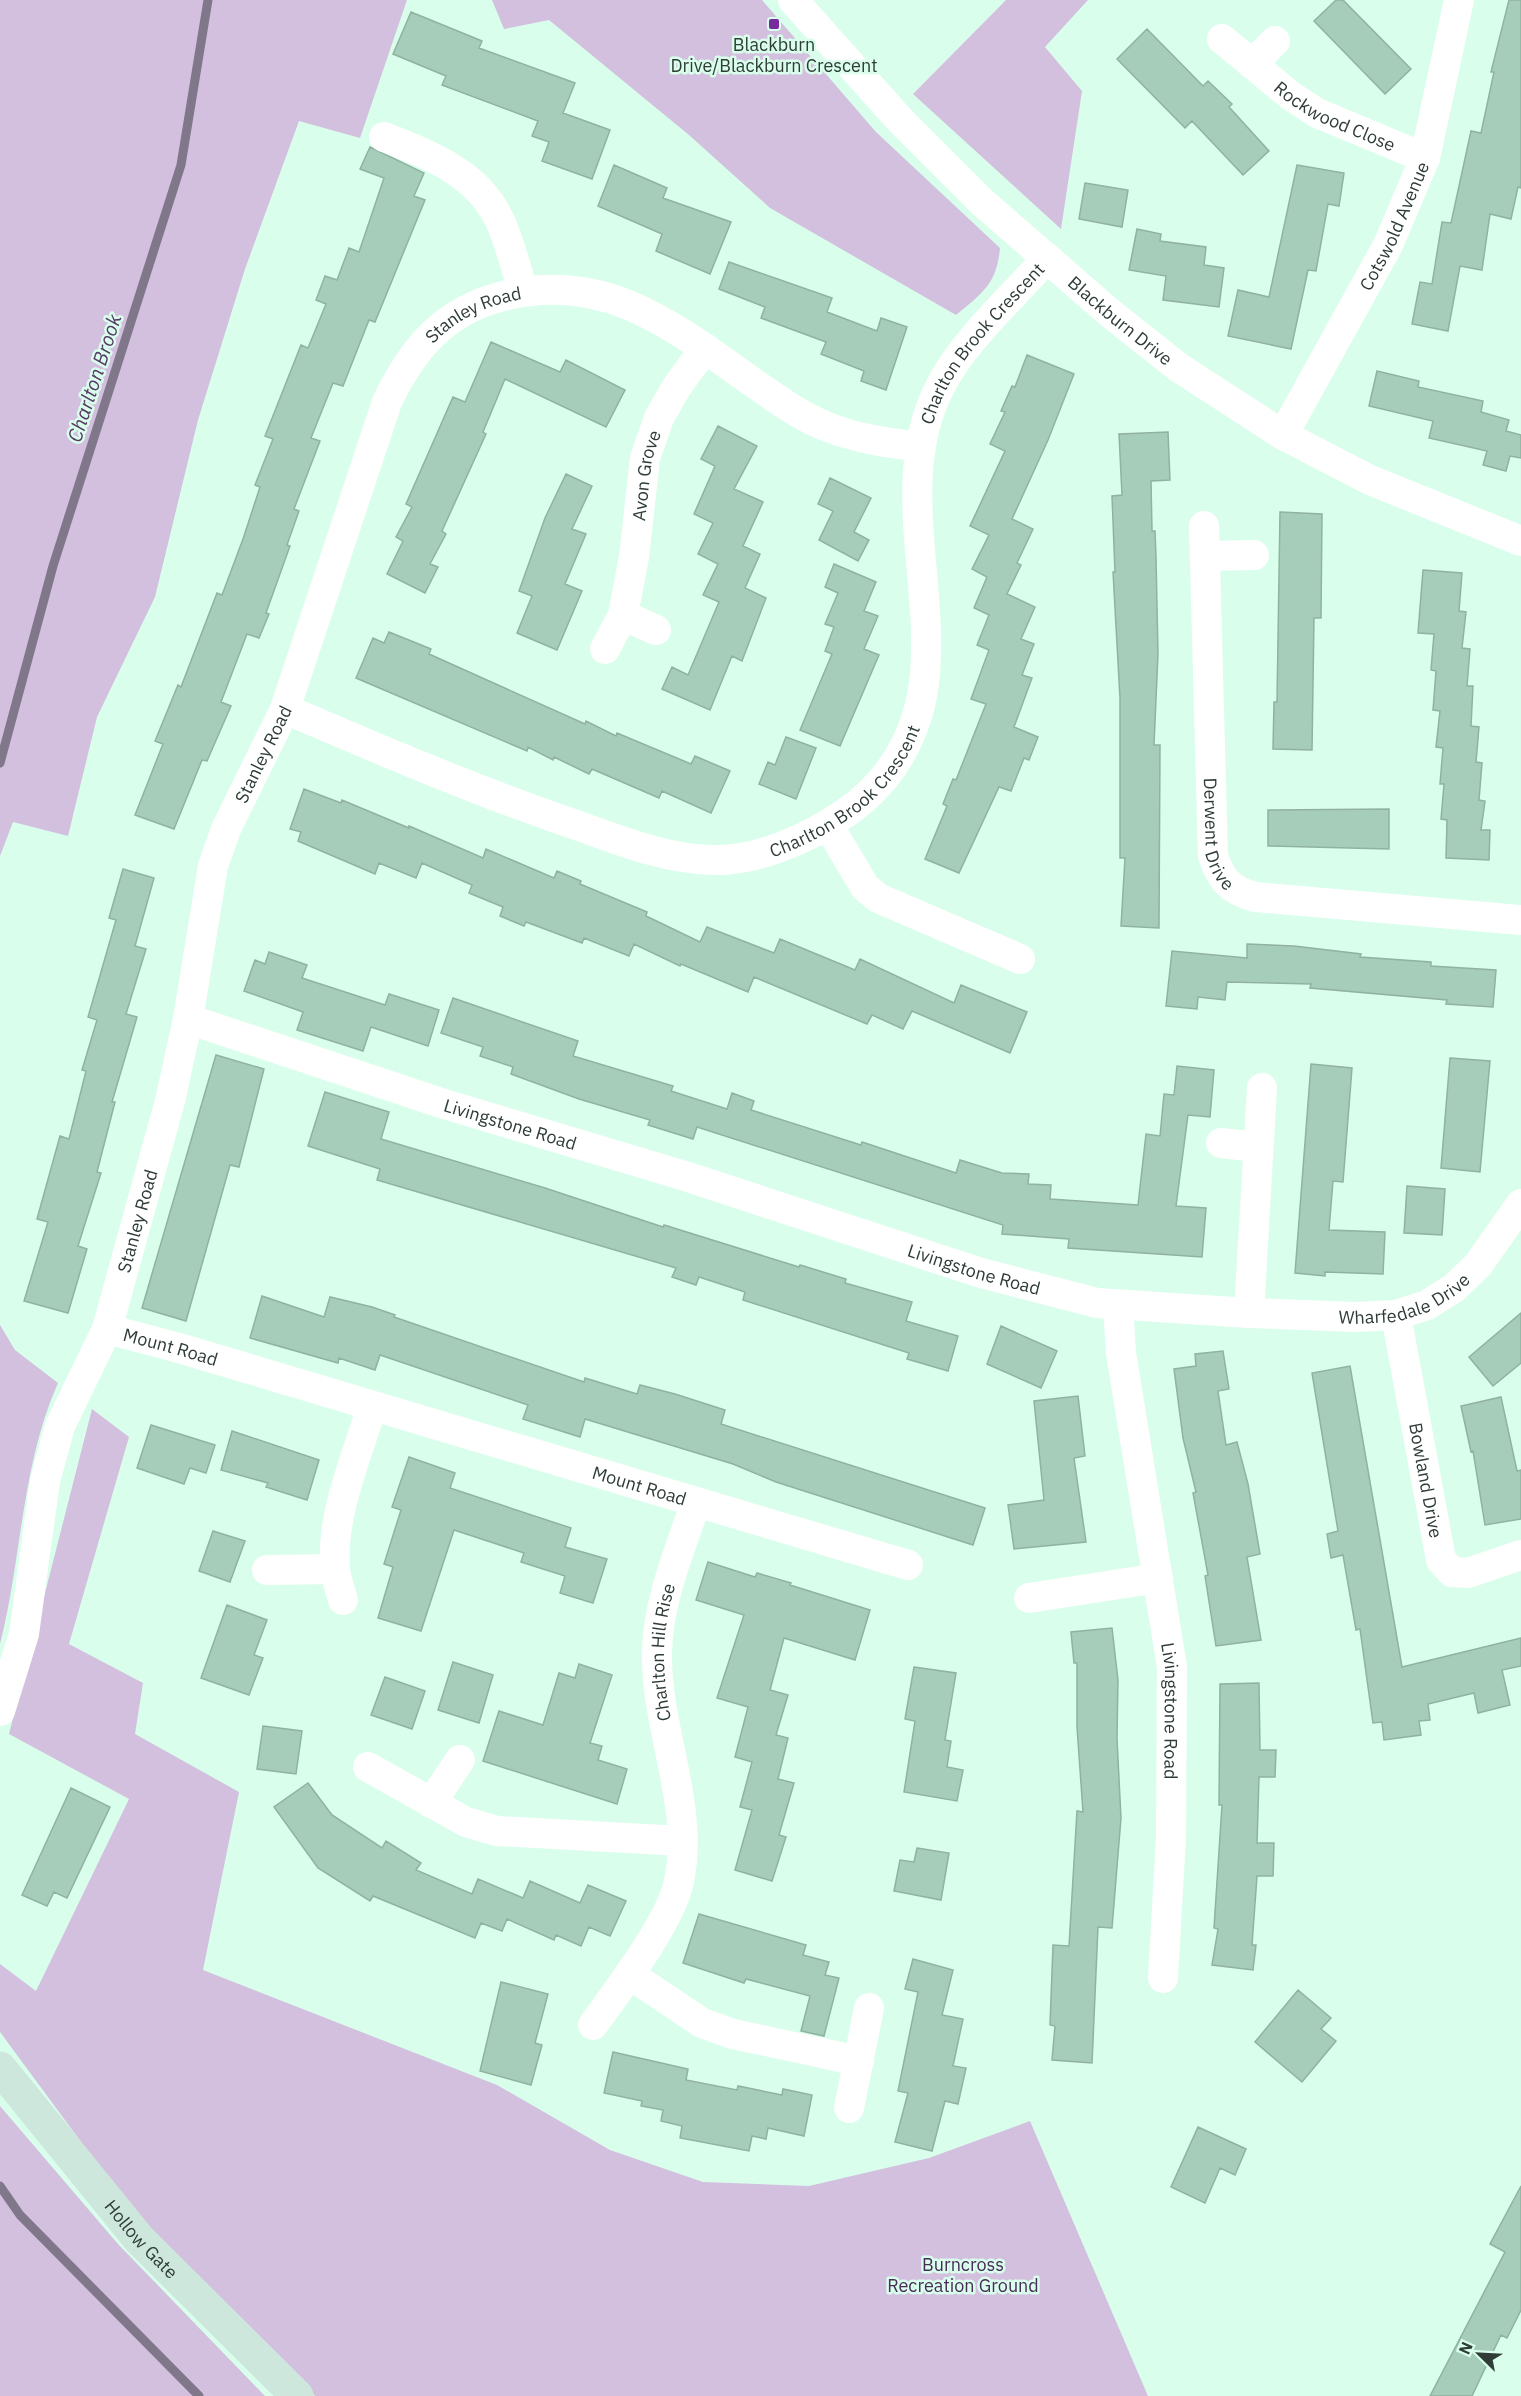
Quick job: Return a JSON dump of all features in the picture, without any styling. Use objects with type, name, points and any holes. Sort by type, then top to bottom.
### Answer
[{"type":"street","name":"Blackburn Drive","points":[[793,0],[899,119],[982,202],[1178,367],[1283,435],[1370,480],[1521,541]]},
{"type":"street","name":"Cotswold Avenue","points":[[1283,435],[1388,245],[1425,159],[1459,0]]},
{"type":"street","name":"Rockwood Close","points":[[1222,39],[1317,113],[1425,159]]},
{"type":"street","points":[[1252,64],[1275,41]]},
{"type":"street","points":[[384,137],[423,152],[454,169],[480,189],[500,221],[523,291]]},
{"type":"street","name":"Charlton Brook Crescent","points":[[285,709],[439,775],[646,849],[684,858],[715,860],[744,857],[806,837],[828,825],[856,806],[884,780],[905,749],[919,716],[925,680],[926,626],[917,489],[921,447],[940,386],[957,360],[1047,258]]},
{"type":"street","name":"Stanley Road","points":[[0,1711],[24,1634],[45,1481],[60,1426],[107,1329],[170,1101],[188,1019],[213,866],[226,829],[285,709],[387,402],[403,369],[423,343],[446,322],[479,302],[523,291],[564,288],[596,293],[650,314],[705,348],[789,407],[827,427],[872,440],[921,447]]},
{"type":"street","name":"Avon Grove","points":[[605,649],[623,615],[634,557],[645,458],[659,418],[676,388],[705,348]]},
{"type":"street","name":"Derwent Drive","points":[[1204,526],[1213,856],[1219,873],[1228,886],[1255,897],[1521,920]]},
{"type":"street","points":[[1205,556],[1254,555]]},
{"type":"street","points":[[623,615],[656,630]]},
{"type":"street","points":[[828,825],[865,887],[878,898],[1020,959]]},
{"type":"street","name":"Livingstone Road","points":[[188,1019],[444,1104],[686,1176],[981,1273],[1097,1303],[1118,1305],[1121,1353],[1172,1667],[1173,1758],[1163,1978]]},
{"type":"street","points":[[1250,1313],[1262,1088]]},
{"type":"street","points":[[1221,1143],[1257,1148]]},
{"type":"street","name":"Wharfedale Drive","points":[[1118,1305],[1356,1317],[1396,1315],[1427,1305],[1454,1288],[1478,1265],[1521,1204]]},
{"type":"street","name":"Bowland Drive","points":[[1396,1315],[1441,1560],[1452,1572],[1468,1573],[1521,1555]]},
{"type":"street","name":"Mount Road","points":[[107,1329],[908,1565]]},
{"type":"street","points":[[343,1600],[335,1569],[336,1537],[345,1494],[372,1406]]},
{"type":"street","name":"Charlton Hill Rise","points":[[593,2025],[629,1974],[670,1907],[679,1882],[681,1815],[662,1707],[657,1653],[658,1629],[696,1502]]},
{"type":"street","points":[[267,1570],[335,1569]]},
{"type":"street","points":[[1029,1598],[1158,1578]]},
{"type":"street","points":[[431,1803],[460,1760]]},
{"type":"street","points":[[368,1767],[466,1822],[497,1831],[682,1841]]},
{"type":"street","points":[[629,1974],[702,2023],[733,2034],[858,2061]]},
{"type":"street","points":[[849,2108],[869,2008]]},
{"type":"street","name":"Hollow Gate","points":[[0,2068],[139,2239],[297,2396]]},
{"type":"green space","points":[[0,0],[407,0],[360,138],[299,121],[245,269],[198,420],[155,597],[97,717],[68,836],[13,822],[0,856]]},
{"type":"green space","points":[[492,0],[762,0],[876,132],[1000,248],[992,279],[974,300],[956,315],[770,208],[689,135],[549,20],[504,29]]},
{"type":"green space","points":[[1006,0],[1088,0],[1045,47],[1082,91],[1061,229],[913,94]]},
{"type":"green space","points":[[0,1325],[15,1350],[58,1383],[36,1447],[0,1644]]},
{"type":"green space","name":"Burncross Recreation Ground","points":[[92,1409],[129,1437],[69,1644],[143,1683],[135,1734],[239,1792],[203,1970],[497,2085],[610,2150],[703,2182],[809,2186],[929,2158],[1030,2121],[1148,2396],[315,2396],[143,2226],[0,2032],[0,1964],[36,1991],[129,1799],[9,1734]]},
{"type":"green space","points":[[0,2106],[118,2244],[265,2396],[0,2396]]},
{"type":"building","points":[[1336,0],[1343,0],[1411,69],[1385,94],[1314,21]]},
{"type":"building","points":[[1509,0],[1521,0],[1521,188],[1518,187],[1511,219],[1490,214],[1482,270],[1460,266],[1448,331],[1412,324],[1420,282],[1432,284],[1442,222],[1451,223],[1471,131],[1481,133],[1494,72],[1491,72]]},
{"type":"building","points":[[411,12],[482,41],[479,48],[575,83],[563,113],[610,130],[592,179],[542,161],[549,142],[532,136],[538,121],[442,85],[446,76],[393,54]]},
{"type":"building","points":[[1147,29],[1203,86],[1208,81],[1232,104],[1229,107],[1269,151],[1243,175],[1192,121],[1185,128],[1117,59]]},
{"type":"building","points":[[370,147],[424,173],[414,196],[425,200],[375,322],[369,320],[343,386],[333,383],[311,438],[320,441],[294,509],[299,511],[287,545],[290,546],[266,613],[269,614],[259,638],[247,634],[221,702],[231,706],[207,761],[202,760],[174,829],[135,815],[163,744],[155,741],[178,685],[181,687],[217,593],[222,595],[243,539],[260,487],[255,485],[273,439],[265,436],[301,345],[308,348],[326,304],[316,300],[325,276],[337,280],[349,248],[359,252],[384,178],[360,169]]},
{"type":"building","points":[[614,165],[667,188],[663,198],[731,222],[710,274],[656,251],[662,234],[598,206]]},
{"type":"building","points":[[1297,165],[1344,173],[1339,206],[1328,204],[1316,271],[1308,270],[1291,349],[1228,336],[1238,290],[1269,297]]},
{"type":"building","points":[[1085,183],[1128,190],[1122,227],[1079,219]]},
{"type":"building","points":[[1137,229],[1161,234],[1160,241],[1206,247],[1204,265],[1224,268],[1219,307],[1163,300],[1166,276],[1129,270]]},
{"type":"building","points":[[729,262],[832,298],[827,312],[877,331],[881,318],[907,327],[886,390],[861,381],[864,371],[821,354],[826,342],[761,318],[765,307],[719,289]]},
{"type":"building","points":[[491,342],[560,372],[566,360],[625,390],[606,427],[505,379],[483,432],[486,434],[442,531],[446,534],[430,564],[438,567],[425,593],[387,574],[403,541],[396,537],[412,507],[406,504],[453,397],[465,402]]},
{"type":"building","points":[[1027,355],[1074,374],[1048,440],[1012,519],[1033,529],[1017,563],[1021,565],[1007,594],[1035,607],[1021,639],[1034,644],[1022,675],[1032,678],[1014,727],[1038,737],[1029,760],[1024,758],[1011,791],[999,787],[959,873],[925,859],[947,806],[943,804],[953,779],[956,780],[986,704],[971,699],[989,650],[977,645],[989,615],[974,608],[987,577],[972,569],[989,535],[970,526],[1005,451],[990,444],[1005,412],[1001,411],[1012,386],[1015,387]]},
{"type":"building","points":[[1377,371],[1419,381],[1418,387],[1483,401],[1481,412],[1509,420],[1506,431],[1521,435],[1521,458],[1510,456],[1506,471],[1483,465],[1487,451],[1429,438],[1433,421],[1369,406]]},
{"type":"building","points":[[718,426],[757,446],[734,489],[763,502],[743,546],[760,554],[745,588],[766,598],[742,661],[732,656],[710,710],[662,689],[672,667],[688,675],[719,602],[703,595],[718,564],[698,554],[713,523],[694,514],[715,466],[701,459]]},
{"type":"building","points":[[1168,432],[1170,480],[1151,481],[1152,531],[1155,531],[1158,654],[1154,745],[1160,745],[1159,928],[1121,926],[1125,858],[1120,858],[1120,698],[1113,572],[1115,572],[1112,496],[1122,495],[1119,434]]},
{"type":"building","points":[[566,474],[592,486],[572,529],[586,534],[565,584],[582,591],[557,650],[517,633],[532,596],[519,591],[545,518]]},
{"type":"building","points":[[830,478],[871,498],[854,532],[869,540],[858,561],[819,540],[833,511],[818,504]]},
{"type":"building","points":[[1280,512],[1322,514],[1321,618],[1314,618],[1312,750],[1273,749],[1274,702],[1277,702]]},
{"type":"building","points":[[834,564],[876,582],[864,611],[878,616],[864,649],[879,655],[840,746],[800,730],[832,654],[825,651],[834,627],[825,624],[838,593],[825,587]]},
{"type":"building","points":[[1423,570],[1462,573],[1459,611],[1466,612],[1462,648],[1470,649],[1467,686],[1473,686],[1471,726],[1479,727],[1476,762],[1482,763],[1479,800],[1485,801],[1481,830],[1490,830],[1489,860],[1446,858],[1447,820],[1441,819],[1444,784],[1440,784],[1443,748],[1436,747],[1440,711],[1433,710],[1436,671],[1431,670],[1434,634],[1418,633]]},
{"type":"building","points":[[389,632],[431,649],[429,654],[585,724],[586,721],[616,736],[617,733],[691,764],[695,756],[730,771],[711,813],[662,791],[659,798],[592,769],[589,774],[528,747],[527,751],[356,678],[373,638],[384,643]]},
{"type":"building","points":[[786,737],[816,748],[796,799],[759,784],[768,762],[775,765]]},
{"type":"building","points":[[304,789],[341,803],[342,800],[483,858],[486,849],[554,878],[557,871],[581,881],[580,884],[647,912],[646,916],[700,942],[707,927],[774,953],[780,939],[855,970],[860,959],[954,1003],[961,985],[1027,1012],[1010,1053],[912,1011],[903,1029],[872,1015],[867,1024],[754,977],[748,992],[681,964],[680,966],[634,944],[629,956],[584,938],[582,943],[526,922],[524,926],[500,916],[503,907],[469,893],[472,885],[422,863],[416,878],[379,863],[375,874],[298,841],[301,832],[290,829]]},
{"type":"building","points":[[1389,809],[1389,849],[1268,846],[1268,810]]},
{"type":"building","points":[[123,869],[154,878],[135,946],[146,949],[126,1014],[137,1017],[112,1102],[115,1102],[97,1172],[101,1173],[78,1246],[87,1249],[68,1313],[24,1301],[48,1222],[37,1219],[60,1136],[69,1139],[86,1071],[82,1070],[97,1020],[88,1017],[116,920],[109,918]]},
{"type":"building","points":[[1247,944],[1294,946],[1361,954],[1360,957],[1431,962],[1431,966],[1496,970],[1493,1007],[1446,1004],[1447,1000],[1310,988],[1311,984],[1227,982],[1225,1000],[1198,997],[1197,1009],[1166,1006],[1172,951],[1247,958]]},
{"type":"building","points":[[269,952],[307,965],[302,978],[385,1005],[389,994],[439,1010],[428,1046],[371,1027],[363,1051],[297,1030],[303,1012],[244,991],[255,960],[265,964]]},
{"type":"building","points":[[453,998],[578,1041],[573,1056],[673,1086],[671,1091],[727,1109],[732,1093],[754,1101],[751,1110],[861,1145],[862,1142],[956,1173],[960,1160],[1002,1173],[1029,1174],[1028,1184],[1051,1185],[1050,1199],[1138,1205],[1146,1134],[1160,1136],[1164,1094],[1174,1095],[1177,1066],[1214,1070],[1210,1117],[1188,1115],[1176,1206],[1206,1208],[1202,1257],[1068,1248],[1069,1239],[1002,1234],[1003,1225],[697,1127],[693,1139],[648,1125],[650,1120],[579,1099],[511,1074],[513,1067],[480,1056],[483,1047],[441,1033]]},
{"type":"building","points":[[216,1055],[264,1069],[239,1167],[230,1165],[186,1321],[142,1308]]},
{"type":"building","points":[[1450,1058],[1490,1061],[1480,1172],[1441,1168]]},
{"type":"building","points":[[1311,1064],[1352,1068],[1343,1182],[1333,1181],[1329,1230],[1385,1232],[1383,1274],[1325,1272],[1325,1276],[1295,1273]]},
{"type":"building","points":[[325,1092],[389,1112],[381,1139],[545,1188],[663,1227],[664,1225],[799,1267],[800,1265],[846,1279],[845,1283],[912,1302],[906,1321],[958,1336],[948,1371],[907,1359],[909,1353],[743,1300],[745,1292],[699,1277],[696,1285],[672,1277],[676,1268],[377,1180],[380,1169],[308,1146]]},
{"type":"building","points":[[1407,1186],[1445,1189],[1442,1235],[1404,1233]]},
{"type":"building","points":[[262,1296],[324,1317],[330,1297],[372,1307],[395,1315],[394,1317],[584,1382],[585,1378],[637,1394],[640,1385],[675,1394],[725,1410],[721,1424],[985,1508],[973,1545],[776,1482],[733,1464],[585,1419],[580,1437],[523,1419],[528,1405],[380,1355],[375,1370],[339,1358],[338,1363],[250,1338]]},
{"type":"building","points":[[1521,1313],[1521,1363],[1493,1386],[1469,1357]]},
{"type":"building","points":[[1001,1326],[1057,1351],[1041,1388],[987,1364]]},
{"type":"building","points":[[1223,1351],[1229,1389],[1218,1391],[1226,1445],[1237,1442],[1248,1484],[1260,1554],[1247,1557],[1261,1640],[1216,1646],[1205,1576],[1208,1575],[1193,1493],[1196,1492],[1183,1438],[1174,1369],[1196,1366],[1195,1354]]},
{"type":"building","points":[[1350,1366],[1402,1667],[1521,1638],[1521,1666],[1502,1670],[1510,1705],[1478,1713],[1474,1693],[1428,1704],[1430,1720],[1419,1721],[1421,1735],[1384,1740],[1382,1722],[1373,1723],[1360,1629],[1356,1630],[1343,1555],[1331,1558],[1327,1534],[1338,1531],[1312,1373]]},
{"type":"building","points":[[1078,1396],[1085,1456],[1074,1458],[1086,1542],[1014,1549],[1008,1505],[1044,1500],[1034,1401]]},
{"type":"building","points":[[1501,1397],[1517,1471],[1521,1470],[1521,1519],[1485,1525],[1473,1451],[1471,1452],[1461,1406]]},
{"type":"building","points":[[151,1425],[215,1445],[206,1473],[190,1468],[184,1484],[137,1468]]},
{"type":"building","points":[[232,1431],[319,1460],[307,1500],[266,1487],[268,1483],[221,1470]]},
{"type":"building","points":[[409,1457],[455,1473],[450,1488],[571,1528],[565,1547],[607,1559],[593,1603],[560,1593],[565,1576],[521,1562],[524,1553],[454,1530],[421,1631],[378,1618],[393,1567],[384,1564],[401,1510],[392,1507]]},
{"type":"building","points":[[213,1531],[245,1541],[230,1582],[199,1571]]},
{"type":"building","points":[[708,1562],[755,1577],[757,1573],[791,1583],[790,1585],[870,1610],[855,1660],[784,1638],[770,1690],[788,1695],[776,1735],[788,1738],[778,1779],[794,1783],[779,1835],[786,1837],[772,1881],[735,1870],[752,1810],[740,1807],[752,1762],[735,1757],[748,1707],[717,1698],[744,1615],[696,1600]]},
{"type":"building","points":[[227,1605],[267,1620],[254,1655],[263,1658],[249,1695],[201,1678]]},
{"type":"building","points":[[1112,1628],[1118,1680],[1117,1739],[1121,1818],[1112,1928],[1098,1927],[1092,2063],[1052,2060],[1055,2026],[1050,2025],[1053,1945],[1069,1946],[1077,1811],[1083,1812],[1077,1727],[1077,1663],[1074,1663],[1071,1632]]},
{"type":"building","points":[[453,1662],[493,1675],[479,1723],[438,1710]]},
{"type":"building","points":[[579,1664],[612,1675],[590,1743],[602,1746],[598,1760],[627,1769],[617,1804],[483,1761],[499,1711],[543,1725],[559,1673],[575,1678]]},
{"type":"building","points":[[914,1667],[956,1673],[945,1740],[951,1741],[947,1767],[963,1770],[957,1801],[904,1792],[915,1721],[905,1719]]},
{"type":"building","points":[[385,1677],[425,1691],[412,1729],[371,1715]]},
{"type":"building","points":[[1259,1683],[1260,1750],[1276,1750],[1275,1777],[1259,1777],[1257,1843],[1274,1843],[1273,1876],[1257,1876],[1252,1945],[1256,1945],[1253,1970],[1212,1965],[1218,1929],[1214,1928],[1222,1805],[1219,1805],[1220,1684]]},
{"type":"building","points":[[263,1726],[302,1731],[296,1774],[257,1769]]},
{"type":"building","points":[[308,1783],[332,1815],[382,1848],[386,1841],[421,1863],[416,1870],[472,1894],[478,1879],[523,1898],[530,1881],[580,1903],[588,1885],[626,1901],[610,1936],[589,1927],[581,1946],[556,1935],[554,1940],[507,1919],[502,1931],[481,1923],[475,1938],[373,1896],[370,1901],[318,1868],[274,1807]]},
{"type":"building","points":[[71,1788],[110,1807],[67,1898],[54,1892],[47,1906],[22,1895]]},
{"type":"building","points":[[917,1848],[949,1853],[941,1900],[894,1891],[900,1860],[914,1862]]},
{"type":"building","points":[[699,1914],[806,1945],[803,1955],[829,1962],[825,1975],[839,1978],[824,2036],[801,2031],[810,1996],[746,1979],[744,1983],[683,1963]]},
{"type":"building","points":[[913,1959],[953,1970],[942,2015],[963,2019],[953,2066],[966,2068],[958,2104],[945,2101],[932,2151],[895,2142],[908,2093],[898,2091],[918,1992],[905,1989]]},
{"type":"building","points":[[501,1982],[548,1994],[535,2043],[542,2045],[531,2085],[480,2071]]},
{"type":"building","points":[[1298,1990],[1331,2018],[1321,2029],[1336,2041],[1302,2082],[1255,2042]]},
{"type":"building","points":[[613,2052],[688,2069],[686,2080],[737,2090],[738,2086],[782,2095],[783,2089],[812,2095],[804,2136],[768,2128],[766,2139],[752,2136],[749,2151],[680,2138],[682,2126],[661,2121],[663,2110],[641,2106],[642,2101],[604,2093]]},
{"type":"building","points":[[1198,2127],[1246,2149],[1235,2175],[1220,2168],[1205,2203],[1171,2187]]},
{"type":"building","points":[[1521,2186],[1521,2310],[1507,2338],[1501,2335],[1472,2396],[1430,2396],[1505,2252],[1490,2244]]},
{"type":"waterway","name":"Charlton Brook","points":[[0,763],[53,566],[181,165],[208,0]]},
{"type":"waterway","points":[[0,2186],[20,2215],[199,2396]]},
{"type":"place","name":"Blackburn Drive/Blackburn Crescent","points":[[774,24]]}]
